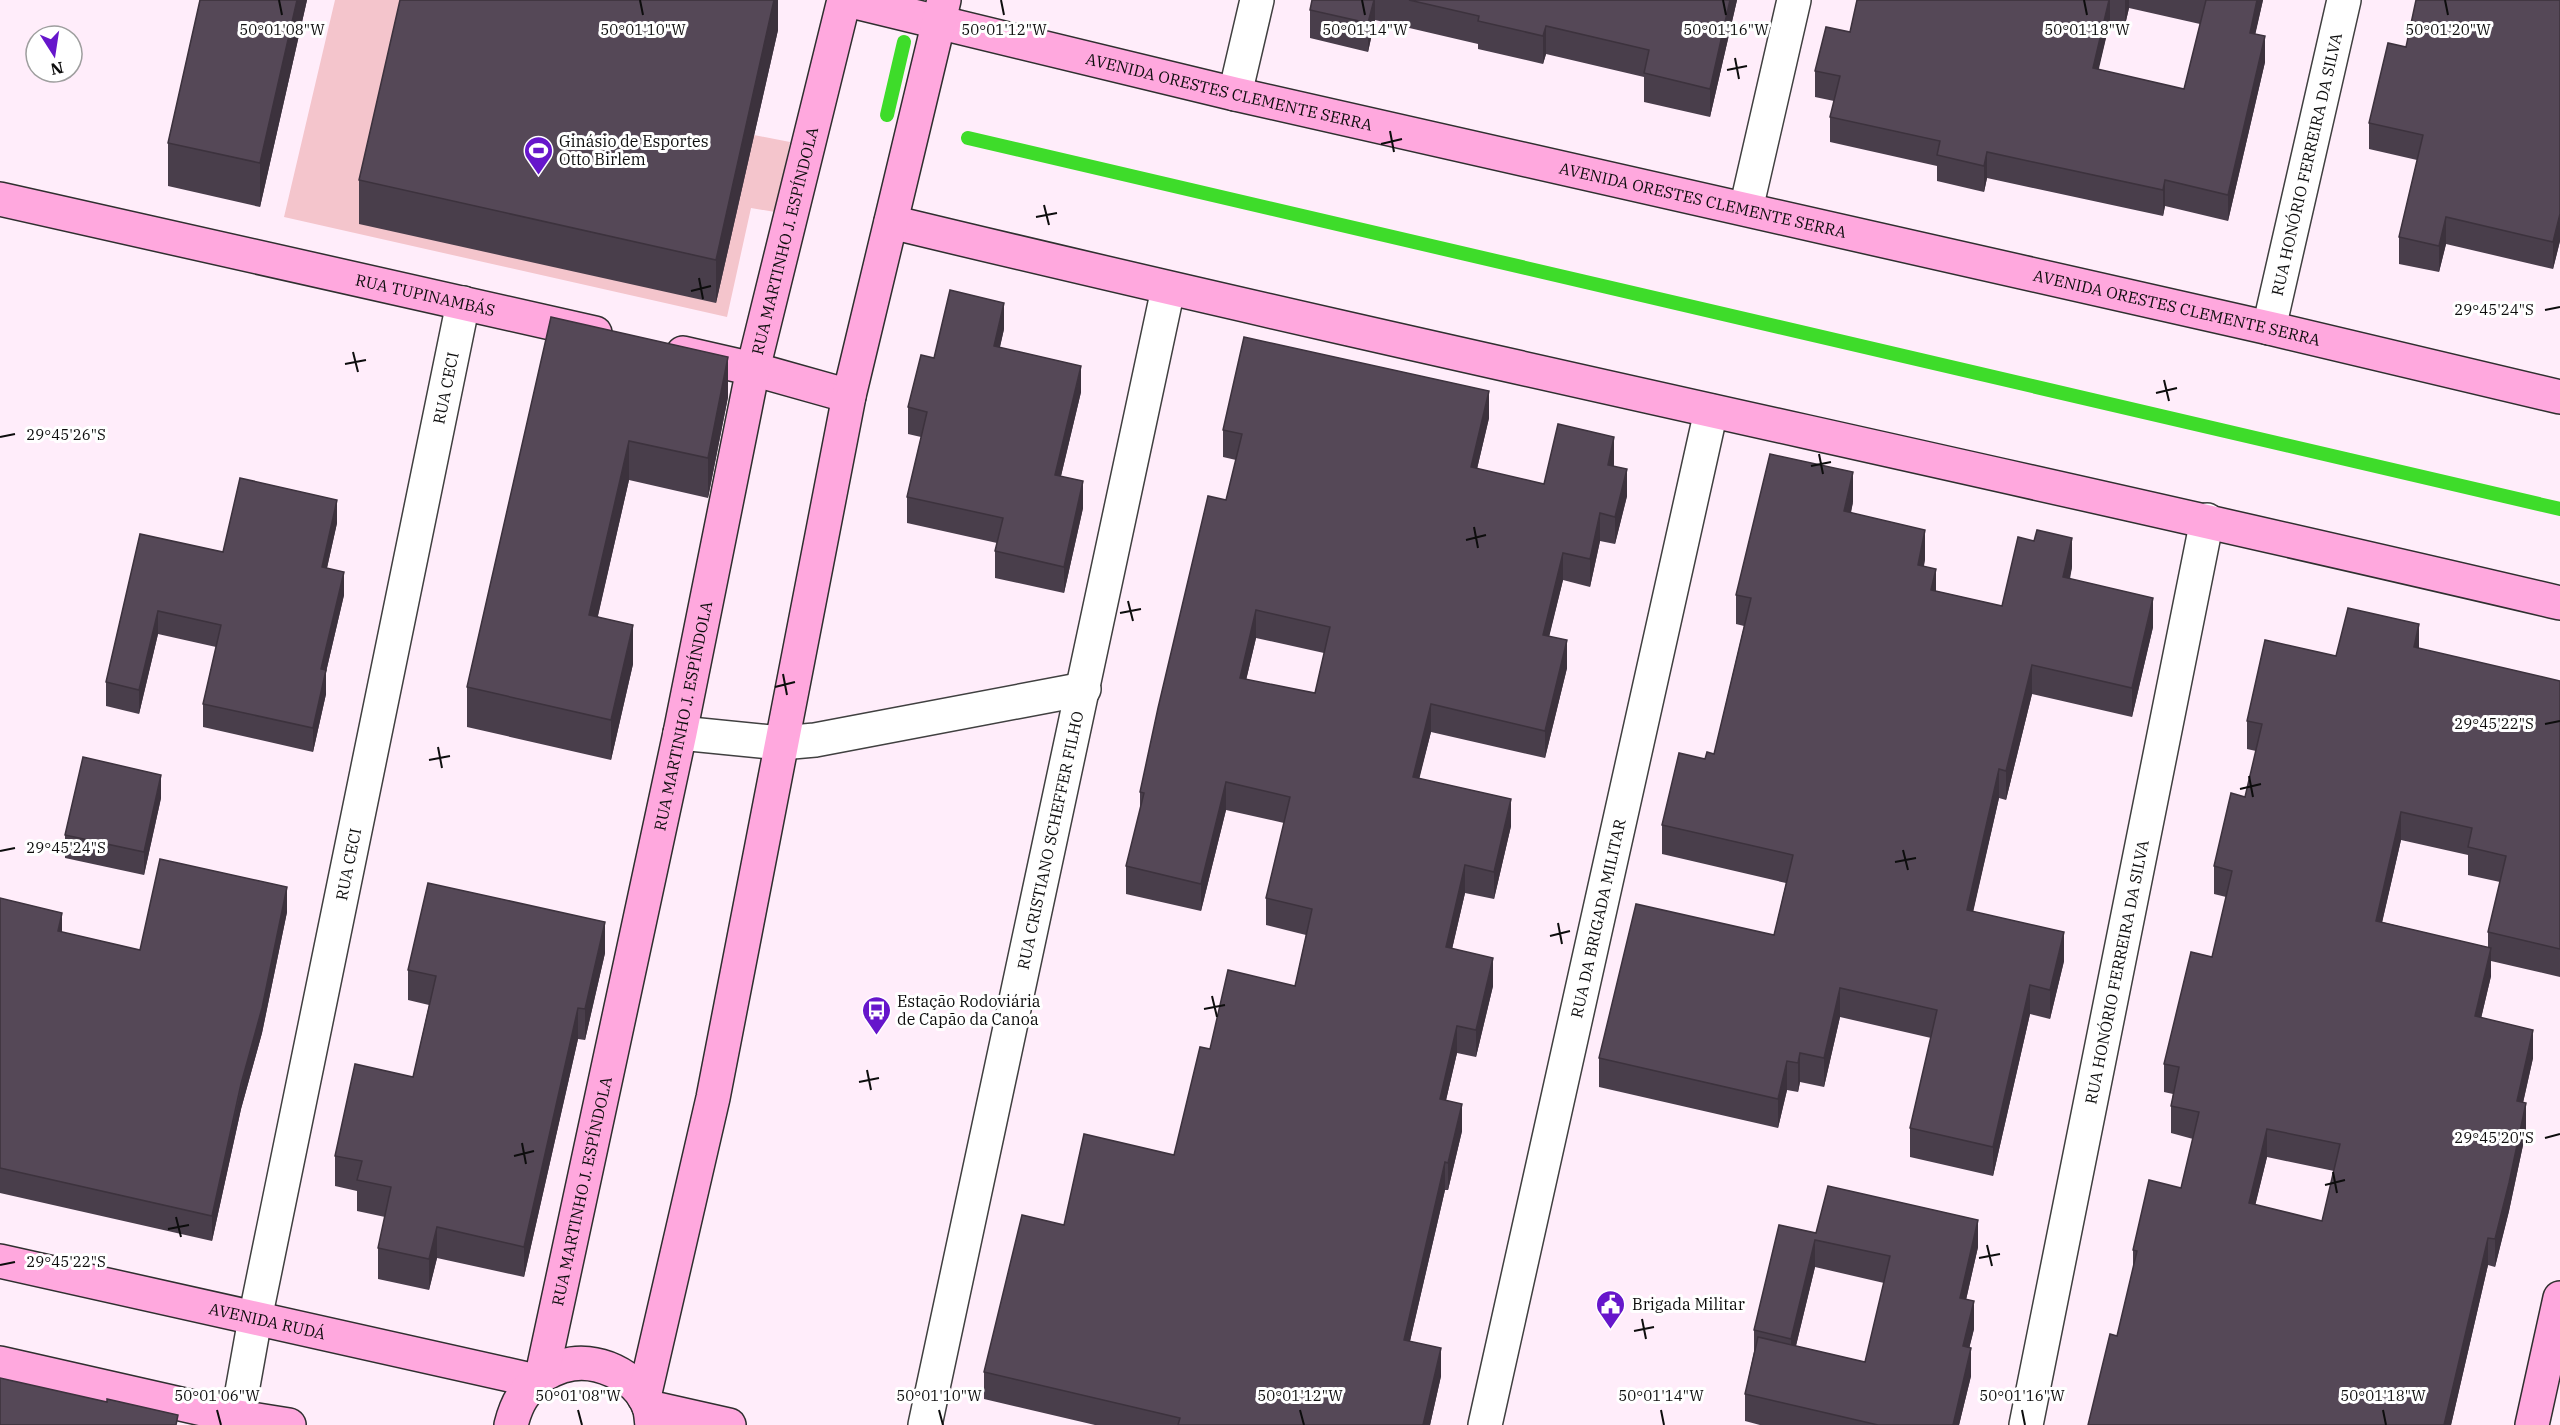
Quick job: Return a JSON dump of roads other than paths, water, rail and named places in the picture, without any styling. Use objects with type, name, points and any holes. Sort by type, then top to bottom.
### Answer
[{"type":"main road","name":"AVENIDA ORESTES CLEMENTE SERRA","points":[[846,0],[941,11],[1235,94],[2269,328],[2560,397]]},
{"type":"main road","name":"RUA MARTINHO J. ESPÍNDOLA","points":[[511,1425],[515,1408],[526,1389],[539,1378],[680,733],[753,369],[846,0]]},
{"type":"main road","points":[[648,1410],[713,1098],[849,396],[941,11]]},
{"type":"main road","name":"RUA TUPINAMBÁS","points":[[0,199],[753,369],[849,396]]},
{"type":"main road","points":[[891,222],[1168,289],[2207,520],[2560,603]]},
{"type":"main road","name":"AVENIDA RUDÁ","points":[[0,1261],[255,1320],[539,1378]]},
{"type":"main road","points":[[2532,1425],[2560,1298]]},
{"type":"main road","points":[[0,1363],[237,1421],[289,1425]]},
{"type":"main road","points":[[539,1378],[564,1365],[589,1363],[612,1370],[632,1383],[648,1410],[729,1425]]},
{"type":"street","points":[[1235,94],[1257,0]]},
{"type":"street","points":[[1746,209],[1794,0]]},
{"type":"street","name":"RUA HONÓRIO FERREIRA DA SILVA","points":[[2269,328],[2344,0]]},
{"type":"street","name":"RUA CRISTIANO SCHEFFER FILHO","points":[[925,1425],[1168,289]]},
{"type":"street","name":"RUA CECI","points":[[237,1421],[255,1320],[463,303]]},
{"type":"street","name":"RUA DA BRIGADA MILITAR","points":[[1485,1425],[1711,411]]},
{"type":"street","name":"RUA HONÓRIO FERREIRA DA SILVA","points":[[2026,1425],[2207,520]]},
{"type":"street","points":[[680,733],[781,743],[815,740],[1084,689]]},
{"type":"waterway","points":[[887,115],[904,42]]},
{"type":"waterway","points":[[968,138],[2560,509]]},
{"type":"place","name":"Ginásio de Esportes Otto Birlem","points":[[538,176]]},
{"type":"place","name":"Estação Rodoviária de Capão da Canoa","points":[[876,1036]]},
{"type":"place","name":"Brigada Militar","points":[[1611,1330]]}]
